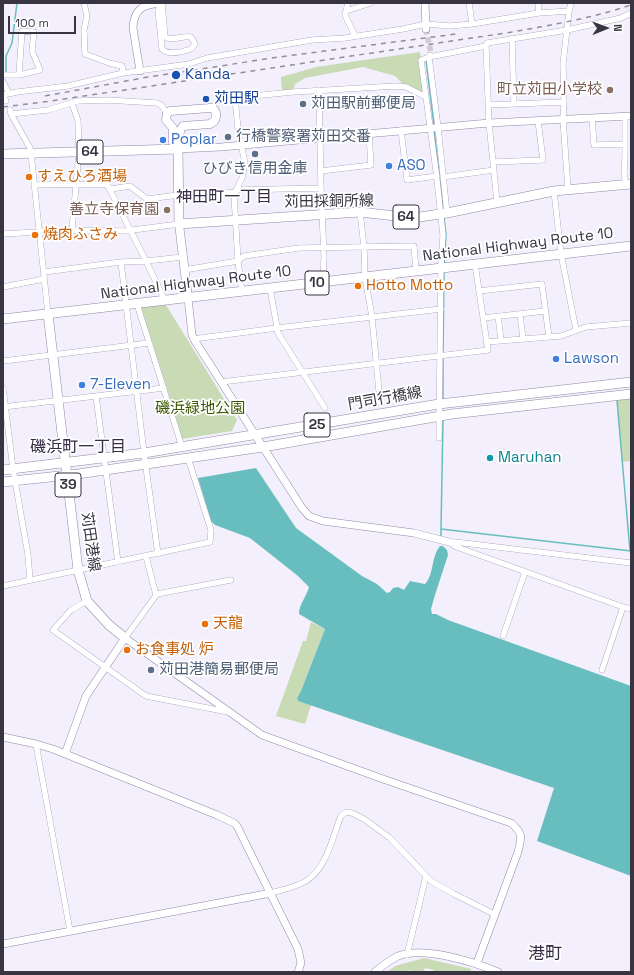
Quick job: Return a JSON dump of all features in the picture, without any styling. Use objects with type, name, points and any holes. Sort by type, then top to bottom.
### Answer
[{"type":"main road","points":[[178,149],[174,142],[173,128],[166,120],[167,113],[170,111],[212,108],[216,117],[212,123],[183,126],[181,128],[178,149],[179,224],[188,295]]},
{"type":"main road","name":"64","points":[[3,154],[178,149]]},
{"type":"main road","name":"苅田採銅所線","points":[[179,224],[235,219],[360,212],[413,218],[444,214],[554,191],[628,184]]},
{"type":"main road","name":"National Highway Route 10","points":[[441,266],[476,264],[631,242]]},
{"type":"main road","name":"National Highway Route 10","points":[[241,290],[560,252],[631,246]]},
{"type":"main road","name":"National Highway Route 10","points":[[3,320],[48,312],[188,295],[270,288],[324,280]]},
{"type":"main road","name":"National Highway Route 10","points":[[126,303],[137,304],[164,298]]},
{"type":"main road","name":"National Highway Route 10","points":[[3,314],[48,312]]},
{"type":"main road","name":"苅田港線","points":[[48,312],[78,570],[87,601],[109,625],[125,638]]},
{"type":"main road","name":"門司行橋線","points":[[3,470],[144,453],[439,404],[631,382]]},
{"type":"main road","name":"門司行橋線","points":[[3,482],[145,465],[263,447],[439,416],[631,394]]},
{"type":"street","points":[[84,3],[87,16],[84,30],[85,54],[122,66],[124,73]]},
{"type":"street","points":[[140,71],[133,21],[135,15],[141,8],[147,5],[161,3]]},
{"type":"street","points":[[161,3],[165,37],[169,39],[187,36],[191,37],[194,44],[191,49],[167,53],[162,49],[158,10],[161,3]]},
{"type":"street","points":[[348,3],[345,15],[355,36]]},
{"type":"street","points":[[346,11],[371,3]]},
{"type":"street","points":[[425,3],[426,27]]},
{"type":"street","points":[[469,3],[472,24]]},
{"type":"street","points":[[538,3],[539,13]]},
{"type":"street","points":[[568,189],[563,119],[563,64],[569,11],[572,3]]},
{"type":"street","points":[[6,101],[3,95],[10,93],[84,83],[124,73],[189,64],[207,58],[285,44],[403,29],[472,24],[539,13],[569,11]]},
{"type":"street","points":[[440,176],[430,128],[421,60],[430,55],[486,46],[487,43],[512,38],[567,30],[621,18],[631,13]]},
{"type":"street","points":[[3,75],[19,75],[40,70],[32,51],[34,32],[22,31],[19,75]]},
{"type":"street","points":[[512,38],[514,104]]},
{"type":"street","points":[[486,46],[489,123],[497,202]]},
{"type":"street","points":[[430,55],[438,127],[440,176],[444,214],[441,266],[439,438]]},
{"type":"street","points":[[3,82],[10,93]]},
{"type":"street","points":[[222,99],[319,90],[396,86],[406,87],[426,97]]},
{"type":"street","points":[[319,90],[324,280]]},
{"type":"street","points":[[235,98],[245,159],[245,168],[236,191],[235,219],[241,290]]},
{"type":"street","points":[[48,312],[31,153],[30,148],[11,112],[48,110],[78,101],[107,100],[157,103],[161,105],[167,113]]},
{"type":"street","points":[[488,105],[564,102]]},
{"type":"street","points":[[72,103],[78,121],[79,152],[72,230]]},
{"type":"street","points":[[178,149],[242,145],[489,123],[628,117],[624,173],[628,184]]},
{"type":"street","points":[[592,118],[594,145],[625,144]]},
{"type":"street","points":[[493,162],[543,160],[538,121]]},
{"type":"street","points":[[401,130],[406,180],[494,170]]},
{"type":"street","points":[[321,171],[371,165],[369,133]]},
{"type":"street","points":[[34,185],[104,184],[111,189],[164,298]]},
{"type":"street","points":[[111,189],[130,186],[147,198],[236,191],[321,188]]},
{"type":"street","points":[[554,191],[560,252],[576,330]]},
{"type":"street","points":[[360,212],[364,247],[365,275],[372,317],[380,402]]},
{"type":"street","points":[[3,234],[72,230],[126,232],[131,230],[179,224]]},
{"type":"street","points":[[184,270],[238,261],[244,256],[299,248],[414,246],[416,269]]},
{"type":"street","points":[[3,287],[44,275],[121,262],[183,257]]},
{"type":"street","points":[[121,262],[145,465],[158,554]]},
{"type":"street","points":[[221,382],[488,350],[476,264]]},
{"type":"street","points":[[479,290],[542,284],[549,337]]},
{"type":"street","points":[[270,288],[278,333],[302,373],[326,408]]},
{"type":"street","points":[[188,295],[193,339],[302,508],[309,516],[323,522],[414,533],[453,543],[455,542],[631,563]]},
{"type":"street","points":[[137,304],[182,447]]},
{"type":"street","points":[[193,339],[441,309]]},
{"type":"street","points":[[483,318],[546,311]]},
{"type":"street","points":[[520,314],[523,339]]},
{"type":"street","points":[[498,316],[501,340]]},
{"type":"street","points":[[486,342],[561,336],[586,327],[631,323]]},
{"type":"street","points":[[3,361],[149,344]]},
{"type":"street","points":[[3,388],[4,407],[28,555],[30,580]]},
{"type":"street","points":[[4,407],[164,388]]},
{"type":"street","points":[[96,396],[118,562]]},
{"type":"street","points":[[3,586],[210,542],[211,530],[188,458]]},
{"type":"street","points":[[453,543],[454,546],[623,608],[631,609]]},
{"type":"street","points":[[146,556],[156,595]]},
{"type":"street","points":[[503,636],[525,572]]},
{"type":"street","points":[[65,754],[86,696],[156,595],[231,580]]},
{"type":"street","points":[[87,601],[71,610],[53,630],[146,696],[231,713]]},
{"type":"street","points":[[602,670],[623,608]]},
{"type":"street","points":[[125,638],[262,735],[511,823],[519,830],[521,839],[518,852],[477,963]]},
{"type":"street","points":[[3,737],[36,744],[65,754],[234,823],[237,826],[298,949],[301,963],[298,972]]},
{"type":"street","points":[[36,744],[70,932]]},
{"type":"street","points":[[3,944],[271,894],[305,882],[315,873],[324,858],[341,816],[346,812],[352,813],[364,819],[390,838],[431,881],[494,914]]},
{"type":"street","points":[[407,955],[426,876]]},
{"type":"street","points":[[375,972],[399,956],[417,953],[434,954],[477,963],[498,972]]},
{"type":"green space","points":[[420,52],[426,97],[406,87],[395,76],[363,67],[305,78],[295,84],[293,92],[282,93],[281,77],[316,67]]},
{"type":"green space","name":"磯浜緑地公園","points":[[166,305],[237,420],[232,431],[182,439],[141,307]]},
{"type":"green space","points":[[631,394],[631,461],[622,462],[616,396]]},
{"type":"green space","points":[[311,622],[325,629],[297,698],[298,701],[311,705],[305,724],[276,716],[303,641],[306,641]]},
{"type":"green space","points":[[424,958],[471,969],[470,972],[433,972],[434,970],[425,968],[423,972],[412,972],[410,970],[407,972],[387,972],[395,966]]},
{"type":"shaded area","points":[[256,468],[296,528],[362,576],[377,584],[387,593],[393,588],[398,587],[404,590],[410,581],[425,584],[430,576],[437,550],[440,546],[443,546],[447,550],[448,555],[431,609],[432,614],[436,614],[448,620],[631,686],[631,876],[537,841],[554,788],[298,701],[297,698],[325,629],[299,614],[300,607],[309,587],[298,576],[250,538],[215,525],[211,521],[198,478]]},
{"type":"waterway","points":[[6,73],[6,56],[12,43],[17,3]]},
{"type":"waterway","points":[[426,60],[434,126]]},
{"type":"waterway","points":[[434,129],[443,209]]},
{"type":"waterway","points":[[444,217],[446,235],[444,265]]},
{"type":"waterway","points":[[443,353],[444,271]]},
{"type":"waterway","points":[[443,357],[443,401]]},
{"type":"waterway","points":[[617,400],[630,551]]},
{"type":"waterway","points":[[443,419],[441,529],[631,551]]},
{"type":"waterway","points":[[441,529],[441,537]]},
{"type":"tunnel","points":[[426,29],[431,53]]},
{"type":"railway","points":[[3,107],[512,32],[557,24],[631,5]]},
{"type":"railway","points":[[45,96],[148,77],[279,57],[456,34]]},
{"type":"place","name":"Kanda","points":[[176,75]]},
{"type":"place","name":"町立苅田小学校","points":[[610,90]]},
{"type":"place","name":"苅田駅","points":[[206,99]]},
{"type":"place","name":"苅田駅前郵便局","points":[[303,104]]},
{"type":"place","name":"行橋警察署苅田交番","points":[[228,137]]},
{"type":"place","name":"Poplar","points":[[163,140]]},
{"type":"place","name":"ひびき信用金庫","points":[[255,154]]},
{"type":"place","name":"ASO","points":[[389,166]]},
{"type":"place","name":"すえひろ酒場","points":[[29,177]]},
{"type":"place","name":"善立寺保育園","points":[[167,210]]},
{"type":"place","name":"焼肉ふさみ","points":[[35,235]]},
{"type":"place","name":"Hotto Motto","points":[[358,286]]},
{"type":"place","name":"Lawson","points":[[556,359]]},
{"type":"place","name":"7-Eleven","points":[[82,385]]},
{"type":"place","name":"Maruhan","points":[[490,458]]},
{"type":"place","name":"天龍","points":[[205,624]]},
{"type":"place","name":"お食事処 炉","points":[[127,650]]},
{"type":"place","name":"苅田港簡易郵便局","points":[[151,670]]},
{"type":"district","name":"神田町一丁目","points":[[224,198]]},
{"type":"district","name":"磯浜町一丁目","points":[[78,448]]},
{"type":"district","name":"港町","points":[[545,954]]}]
